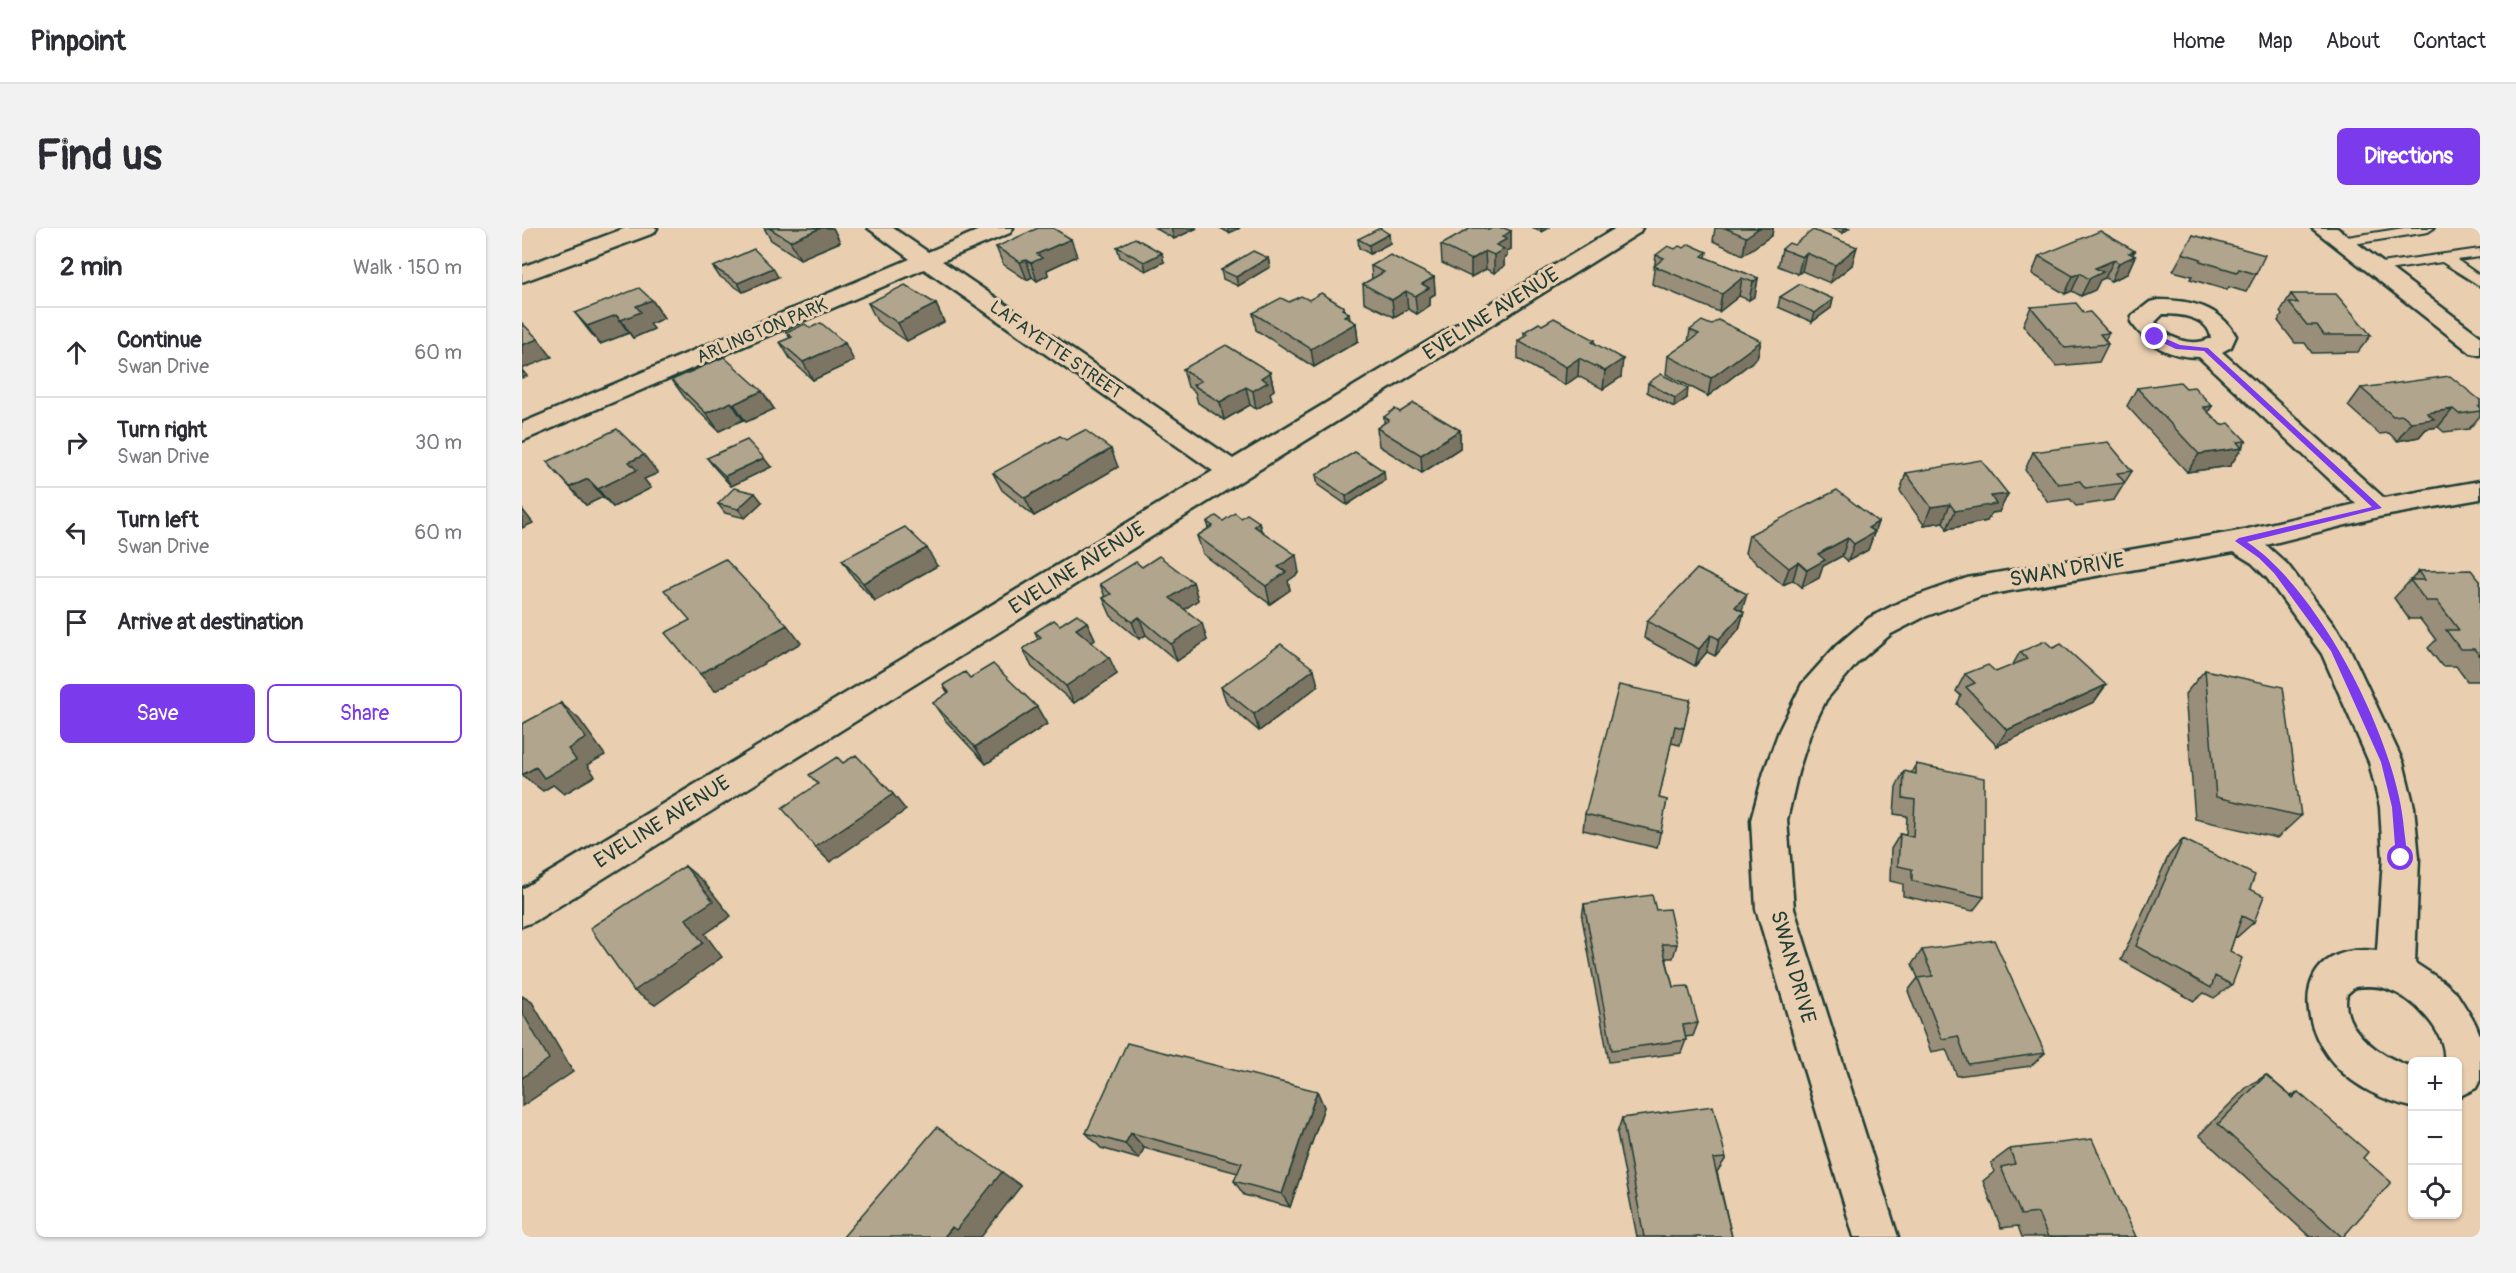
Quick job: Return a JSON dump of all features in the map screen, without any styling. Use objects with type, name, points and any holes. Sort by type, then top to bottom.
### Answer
[{"type":"street","points":[[522,274],[646,228]]},
{"type":"street","name":"LAFAYETTE STREET","points":[[879,228],[1233,472]]},
{"type":"street","name":"ARLINGTON PARK","points":[[522,433],[1002,228]]},
{"type":"street","name":"EVELINE AVENUE","points":[[522,909],[1631,228]]},
{"type":"street","points":[[2323,228],[2480,348]]},
{"type":"street","points":[[2206,350],[2378,508]]},
{"type":"street","name":"SWAN DRIVE","points":[[1876,1237],[1775,909],[1769,820],[1781,772],[1795,731],[1813,693],[1847,654],[1880,626],[1913,609],[1977,586],[2239,541],[2378,508],[2480,490]]},
{"type":"street","points":[[2239,541],[2262,556],[2277,571],[2335,650],[2386,762],[2397,807],[2401,858],[2395,974]]},
{"type":"street","points":[[2408,1086],[2394,1083],[2366,1067],[2343,1045],[2329,1022],[2325,999],[2331,981],[2346,970],[2369,968],[2395,974],[2422,988],[2444,1008],[2460,1031],[2466,1054],[2462,1074]]},
{"type":"lane","points":[[2341,242],[2428,228]]},
{"type":"lane","points":[[2374,268],[2480,253]]},
{"type":"lane","points":[[2445,258],[2480,282]]},
{"type":"building","points":[[769,228],[821,228],[790,241]]},
{"type":"building","points":[[1038,228],[1053,228],[1071,239],[1037,254],[1042,258],[1031,263],[1026,260],[1020,262],[996,247]]},
{"type":"building","points":[[1380,228],[1389,234],[1369,245],[1358,239]]},
{"type":"building","points":[[1471,228],[1489,230],[1504,228],[1511,231],[1502,237],[1507,239],[1496,245],[1504,249],[1494,255],[1485,251],[1471,260],[1441,245]]},
{"type":"building","points":[[1725,228],[1759,228],[1746,237]]},
{"type":"building","points":[[1813,230],[1857,247],[1835,265],[1806,253],[1802,257],[1782,249],[1789,243],[1794,245]]},
{"type":"building","points":[[2100,231],[2135,251],[2129,253],[2135,256],[2119,263],[2114,260],[2095,268],[2103,272],[2089,279],[2080,273],[2073,276],[2039,256]]},
{"type":"building","points":[[2193,235],[2265,255],[2256,274],[2239,269],[2237,272],[2182,253]]},
{"type":"building","points":[[1135,238],[1162,253],[1144,262],[1117,247]]},
{"type":"building","points":[[1689,244],[1707,252],[1702,256],[1758,278],[1753,282],[1742,278],[1722,294],[1654,266],[1664,258],[1656,255],[1668,246],[1675,249],[1679,246],[1684,248]]},
{"type":"building","points":[[754,249],[773,268],[738,283],[713,267]]},
{"type":"building","points":[[1253,251],[1268,258],[1236,277],[1221,270]]},
{"type":"building","points":[[1390,255],[1434,277],[1422,284],[1429,288],[1415,296],[1406,291],[1392,300],[1363,284],[1384,272],[1371,266]]},
{"type":"building","points":[[1800,284],[1833,299],[1815,313],[1780,297]]},
{"type":"building","points":[[905,285],[936,304],[898,323],[868,303]]},
{"type":"building","points":[[639,288],[652,300],[636,306],[641,312],[621,320],[616,315],[587,326],[575,313]]},
{"type":"building","points":[[1321,293],[1344,307],[1342,309],[1349,313],[1344,316],[1356,323],[1311,349],[1253,313],[1281,298],[1289,302],[1301,296],[1309,300]]},
{"type":"building","points":[[2291,294],[2336,294],[2371,335],[2324,335],[2317,325],[2307,325],[2289,303],[2298,303]]},
{"type":"building","points":[[2076,303],[2084,313],[2090,312],[2109,333],[2100,334],[2108,344],[2065,348],[2031,307]]},
{"type":"building","points":[[1554,318],[1595,340],[1592,342],[1623,359],[1605,371],[1579,358],[1566,367],[1518,341],[1528,334],[1524,332],[1539,323],[1542,325]]},
{"type":"building","points":[[1718,320],[1761,341],[1711,378],[1668,356],[1699,334],[1690,330],[1702,321],[1711,325]]},
{"type":"building","points":[[522,323],[538,339],[522,345]]},
{"type":"building","points":[[821,323],[845,343],[803,362],[780,342],[792,337],[786,332],[805,324],[810,328]]},
{"type":"building","points":[[1226,345],[1270,372],[1261,378],[1268,382],[1253,391],[1246,387],[1220,402],[1193,385],[1201,381],[1183,369]]},
{"type":"building","points":[[724,357],[762,391],[734,404],[731,402],[706,413],[672,380]]},
{"type":"building","points":[[1661,374],[1688,388],[1675,398],[1648,383]]},
{"type":"building","points":[[2450,376],[2480,400],[2480,411],[2459,414],[2453,409],[2427,413],[2434,419],[2411,422],[2403,415],[2393,416],[2361,388]]},
{"type":"building","points":[[2180,382],[2186,388],[2194,387],[2212,406],[2203,407],[2221,425],[2229,423],[2246,441],[2237,442],[2242,448],[2199,454],[2137,388]]},
{"type":"building","points":[[1414,403],[1460,430],[1421,455],[1377,428],[1389,420],[1384,417],[1395,409],[1400,412]]},
{"type":"building","points":[[617,429],[644,455],[629,462],[637,470],[598,489],[588,479],[570,487],[547,462]]},
{"type":"building","points":[[1085,430],[1111,449],[1025,498],[993,473],[1060,436],[1066,440]]},
{"type":"building","points":[[747,440],[764,458],[725,476],[707,458]]},
{"type":"building","points":[[2108,442],[2132,471],[2117,473],[2125,483],[2085,488],[2080,481],[2058,484],[2033,452]]},
{"type":"building","points":[[1355,452],[1384,471],[1346,496],[1316,475]]},
{"type":"building","points":[[1981,460],[2008,494],[1991,496],[1996,504],[1955,511],[1950,504],[1931,507],[1906,473]]},
{"type":"building","points":[[734,488],[755,493],[738,509],[718,504]]},
{"type":"building","points":[[1837,490],[1878,522],[1868,528],[1875,532],[1854,544],[1848,538],[1818,554],[1825,560],[1807,570],[1798,562],[1789,568],[1749,535]]},
{"type":"building","points":[[1235,513],[1241,518],[1247,514],[1259,522],[1254,526],[1296,555],[1278,567],[1286,572],[1266,586],[1197,536],[1213,526],[1207,522],[1216,516],[1223,521]]},
{"type":"building","points":[[905,527],[927,548],[863,583],[842,560]]},
{"type":"building","points":[[1159,556],[1193,582],[1170,598],[1202,623],[1171,644],[1139,617],[1132,622],[1103,598],[1111,594],[1100,584],[1136,562],[1142,567]]},
{"type":"building","points":[[725,559],[787,625],[700,674],[665,633],[690,620],[664,590]]},
{"type":"building","points":[[1697,569],[1747,594],[1735,607],[1744,612],[1719,639],[1711,635],[1699,649],[1647,621]]},
{"type":"building","points":[[2471,570],[2480,581],[2480,656],[2474,649],[2460,649],[2446,630],[2459,630],[2437,601],[2426,601],[2410,580],[2425,580],[2419,571]]},
{"type":"building","points":[[1077,614],[1087,622],[1076,629],[1109,657],[1066,686],[1023,649],[1041,637],[1035,632],[1054,620],[1060,625]]},
{"type":"building","points":[[2045,641],[2053,648],[2061,644],[2106,685],[2007,730],[1966,687],[1975,683],[1965,674],[1988,665],[1996,672],[2027,659],[2020,652]]},
{"type":"building","points":[[1281,644],[1314,669],[1254,714],[1221,687]]},
{"type":"building","points":[[993,664],[1037,707],[975,747],[933,703],[949,692],[943,685],[965,672],[970,678]]},
{"type":"building","points":[[2205,670],[2283,687],[2301,816],[2216,797]]},
{"type":"building","points":[[1619,685],[1690,700],[1684,728],[1675,726],[1659,798],[1667,800],[1661,832],[1585,814]]},
{"type":"building","points":[[561,703],[586,738],[568,749],[576,760],[544,778],[536,767],[522,775],[522,724]]},
{"type":"building","points":[[856,755],[893,794],[815,847],[782,808],[818,784],[809,775],[837,757],[843,763]]},
{"type":"building","points":[[1916,764],[1984,778],[1984,897],[1912,881],[1912,869],[1898,866],[1900,834],[1913,837],[1915,800],[1903,798],[1904,771],[1916,774]]},
{"type":"building","points":[[2183,839],[2255,875],[2250,889],[2264,896],[2254,922],[2242,916],[2230,951],[2242,958],[2232,985],[2215,976],[2211,988],[2136,946]]},
{"type":"building","points":[[685,866],[713,901],[686,919],[703,943],[634,991],[590,928]]},
{"type":"building","points":[[1652,895],[1656,910],[1669,909],[1677,944],[1662,944],[1673,987],[1688,986],[1698,1023],[1683,1025],[1686,1040],[1612,1050],[1584,904]]},
{"type":"building","points":[[1994,940],[2045,1053],[1968,1064],[1958,1036],[1942,1039],[1918,978],[1933,976],[1922,950]]},
{"type":"building","points":[[522,1012],[549,1059],[522,1078]]},
{"type":"building","points":[[1127,1043],[1317,1091],[1282,1194],[1234,1181],[1242,1163],[1131,1133],[1125,1144],[1086,1133]]},
{"type":"building","points":[[2266,1075],[2292,1098],[2298,1092],[2368,1152],[2363,1158],[2391,1182],[2343,1237],[2218,1124]]},
{"type":"building","points":[[1713,1106],[1726,1158],[1713,1159],[1732,1237],[1644,1237],[1622,1118]]},
{"type":"building","points":[[937,1127],[1002,1172],[956,1230],[952,1227],[944,1237],[843,1237]]},
{"type":"building","points":[[2092,1139],[2136,1237],[2048,1237],[2038,1213],[2021,1215],[2001,1167],[2015,1164],[2010,1149]]},
{"type":"route","points":[[2155,337],[2179,347],[2206,350],[2378,508],[2239,541],[2262,556],[2277,571],[2335,650],[2386,762],[2397,807],[2401,858]]}]
